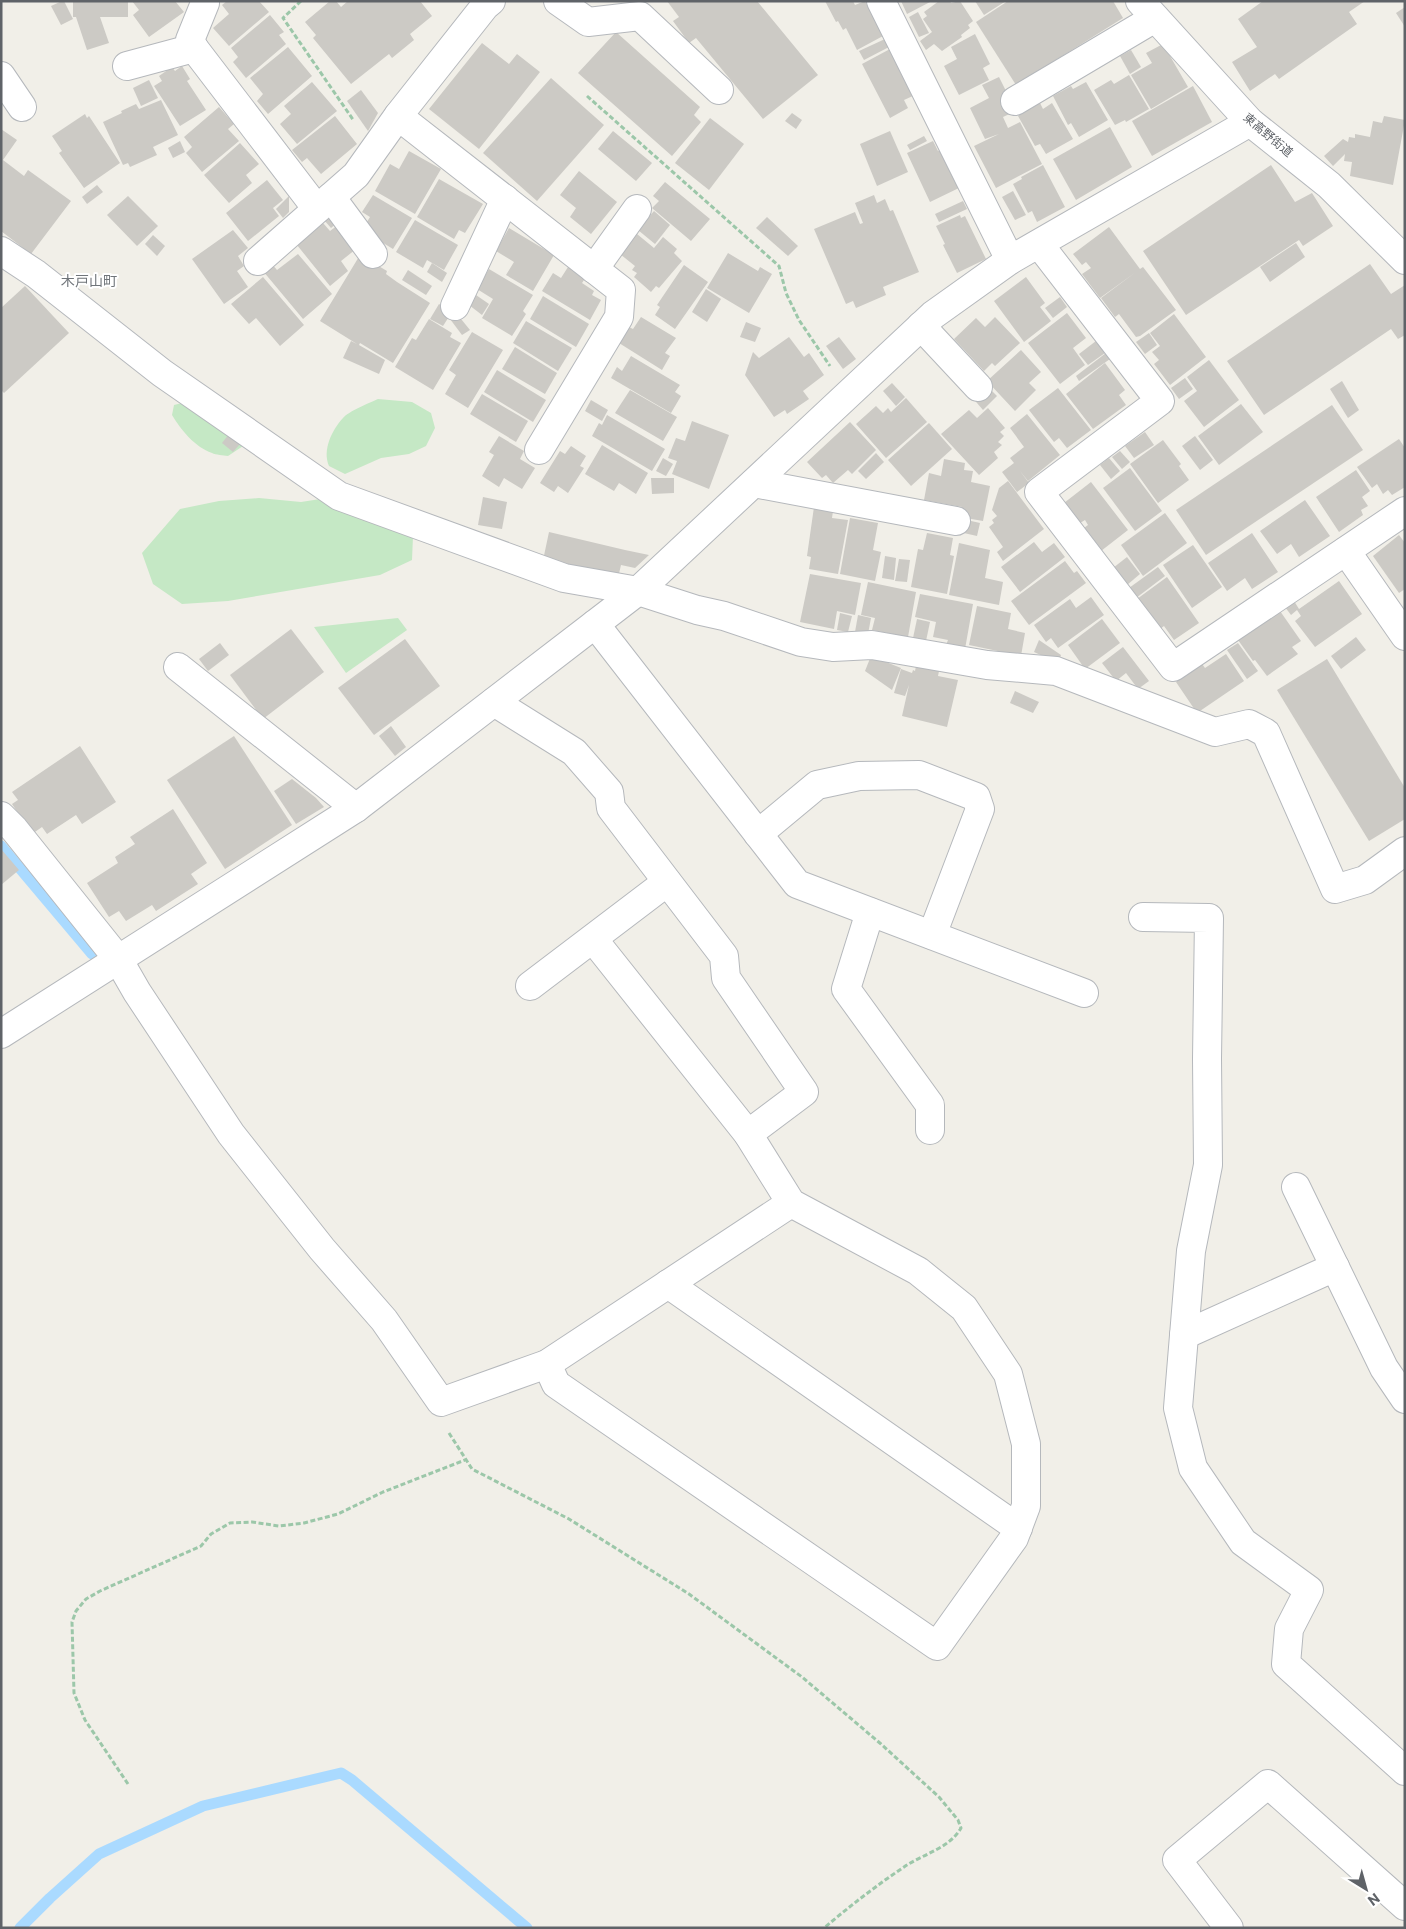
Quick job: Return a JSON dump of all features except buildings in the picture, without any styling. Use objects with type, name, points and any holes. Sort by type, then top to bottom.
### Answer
[{"type":"street","points":[[258,261],[356,175],[398,116],[485,6],[491,1]]},
{"type":"street","points":[[558,1],[588,22],[640,16],[719,90]]},
{"type":"street","points":[[881,1],[1010,260]]},
{"type":"street","points":[[205,3],[190,40],[194,48],[324,203],[373,254]]},
{"type":"street","points":[[1015,101],[1148,10]]},
{"type":"street","name":"東高野街道","points":[[1148,10],[1250,122],[1329,185],[1405,260]]},
{"type":"street","points":[[127,66],[194,48]]},
{"type":"street","points":[[1,76],[22,107]]},
{"type":"street","points":[[398,116],[621,290],[619,317],[539,450]]},
{"type":"street","points":[[1,1034],[356,808],[638,591],[933,315],[1010,260],[1250,122]]},
{"type":"street","points":[[455,306],[505,200]]},
{"type":"street","points":[[594,269],[637,209]]},
{"type":"street","points":[[1039,244],[1160,401],[1039,492],[1173,667],[1405,512]]},
{"type":"street","points":[[1,251],[36,274],[162,373],[339,496],[564,578],[638,591],[697,610],[724,616],[801,642],[833,647],[872,644],[987,665],[1056,671],[1215,732],[1249,724],[1266,733],[1335,889],[1365,880],[1405,851]]},
{"type":"street","points":[[921,326],[978,388]]},
{"type":"street","points":[[754,482],[956,521]]},
{"type":"street","points":[[1346,550],[1405,636]]},
{"type":"street","points":[[595,624],[797,884],[1084,992]]},
{"type":"street","points":[[178,667],[356,808]]},
{"type":"street","points":[[494,702],[574,752],[608,792],[610,808],[724,956],[726,978],[804,1092],[748,1134]]},
{"type":"street","points":[[758,834],[817,785],[859,776],[919,776],[976,797],[980,809],[932,935]]},
{"type":"street","points":[[1,816],[14,829],[118,959],[137,992],[231,1134],[322,1249],[384,1320],[441,1402],[547,1364],[791,1203]]},
{"type":"street","points":[[530,986],[667,882]]},
{"type":"street","points":[[870,912],[846,989],[930,1106],[930,1130]]},
{"type":"street","points":[[1143,917],[1210,918],[1206,1059],[1208,1165],[1191,1252],[1178,1408],[1193,1468],[1243,1542],[1309,1590],[1289,1629],[1286,1664],[1405,1771]]},
{"type":"street","points":[[547,1364],[556,1384],[937,1646],[1014,1538],[1026,1506],[1026,1444],[1008,1374],[964,1308],[918,1271],[791,1203],[748,1134],[593,939]]},
{"type":"street","points":[[1296,1187],[1384,1368],[1405,1399]]},
{"type":"street","points":[[1184,1335],[1335,1267]]},
{"type":"street","points":[[668,1284],[1018,1528]]},
{"type":"street","points":[[1229,1928],[1177,1860],[1268,1784],[1405,1906]]},
{"type":"path","points":[[301,1],[283,18],[374,150]]},
{"type":"path","points":[[586,96],[779,266],[786,293],[799,320],[831,368],[855,388]]},
{"type":"path","points":[[441,1402],[442,1421],[465,1460],[472,1468],[569,1519],[689,1594],[802,1677],[888,1751],[939,1798],[958,1820],[961,1828],[956,1836],[905,1866],[824,1928]]},
{"type":"path","points":[[128,1784],[85,1720],[74,1693],[72,1622],[76,1611],[86,1599],[201,1546],[212,1534],[230,1523],[252,1522],[278,1526],[338,1514],[383,1492],[465,1460]]},
{"type":"green space","points":[[202,398],[249,442],[228,456],[212,453],[194,442],[172,415],[174,405]]},
{"type":"green space","points":[[378,399],[412,402],[431,413],[435,428],[426,446],[409,454],[381,458],[345,474],[329,466],[327,447],[339,423],[359,407]]},
{"type":"green space","points":[[346,495],[413,536],[412,560],[380,575],[228,601],[182,604],[153,584],[142,553],[180,509],[219,501],[259,498],[301,502]]},
{"type":"green space","points":[[398,618],[407,630],[346,673],[314,627]]},
{"type":"waterway","points":[[1,846],[92,954]]},
{"type":"waterway","points":[[20,1928],[99,1854],[203,1806],[341,1773],[352,1780],[527,1928]]},
{"type":"district","name":"木戸山町","points":[[89,281]]}]
